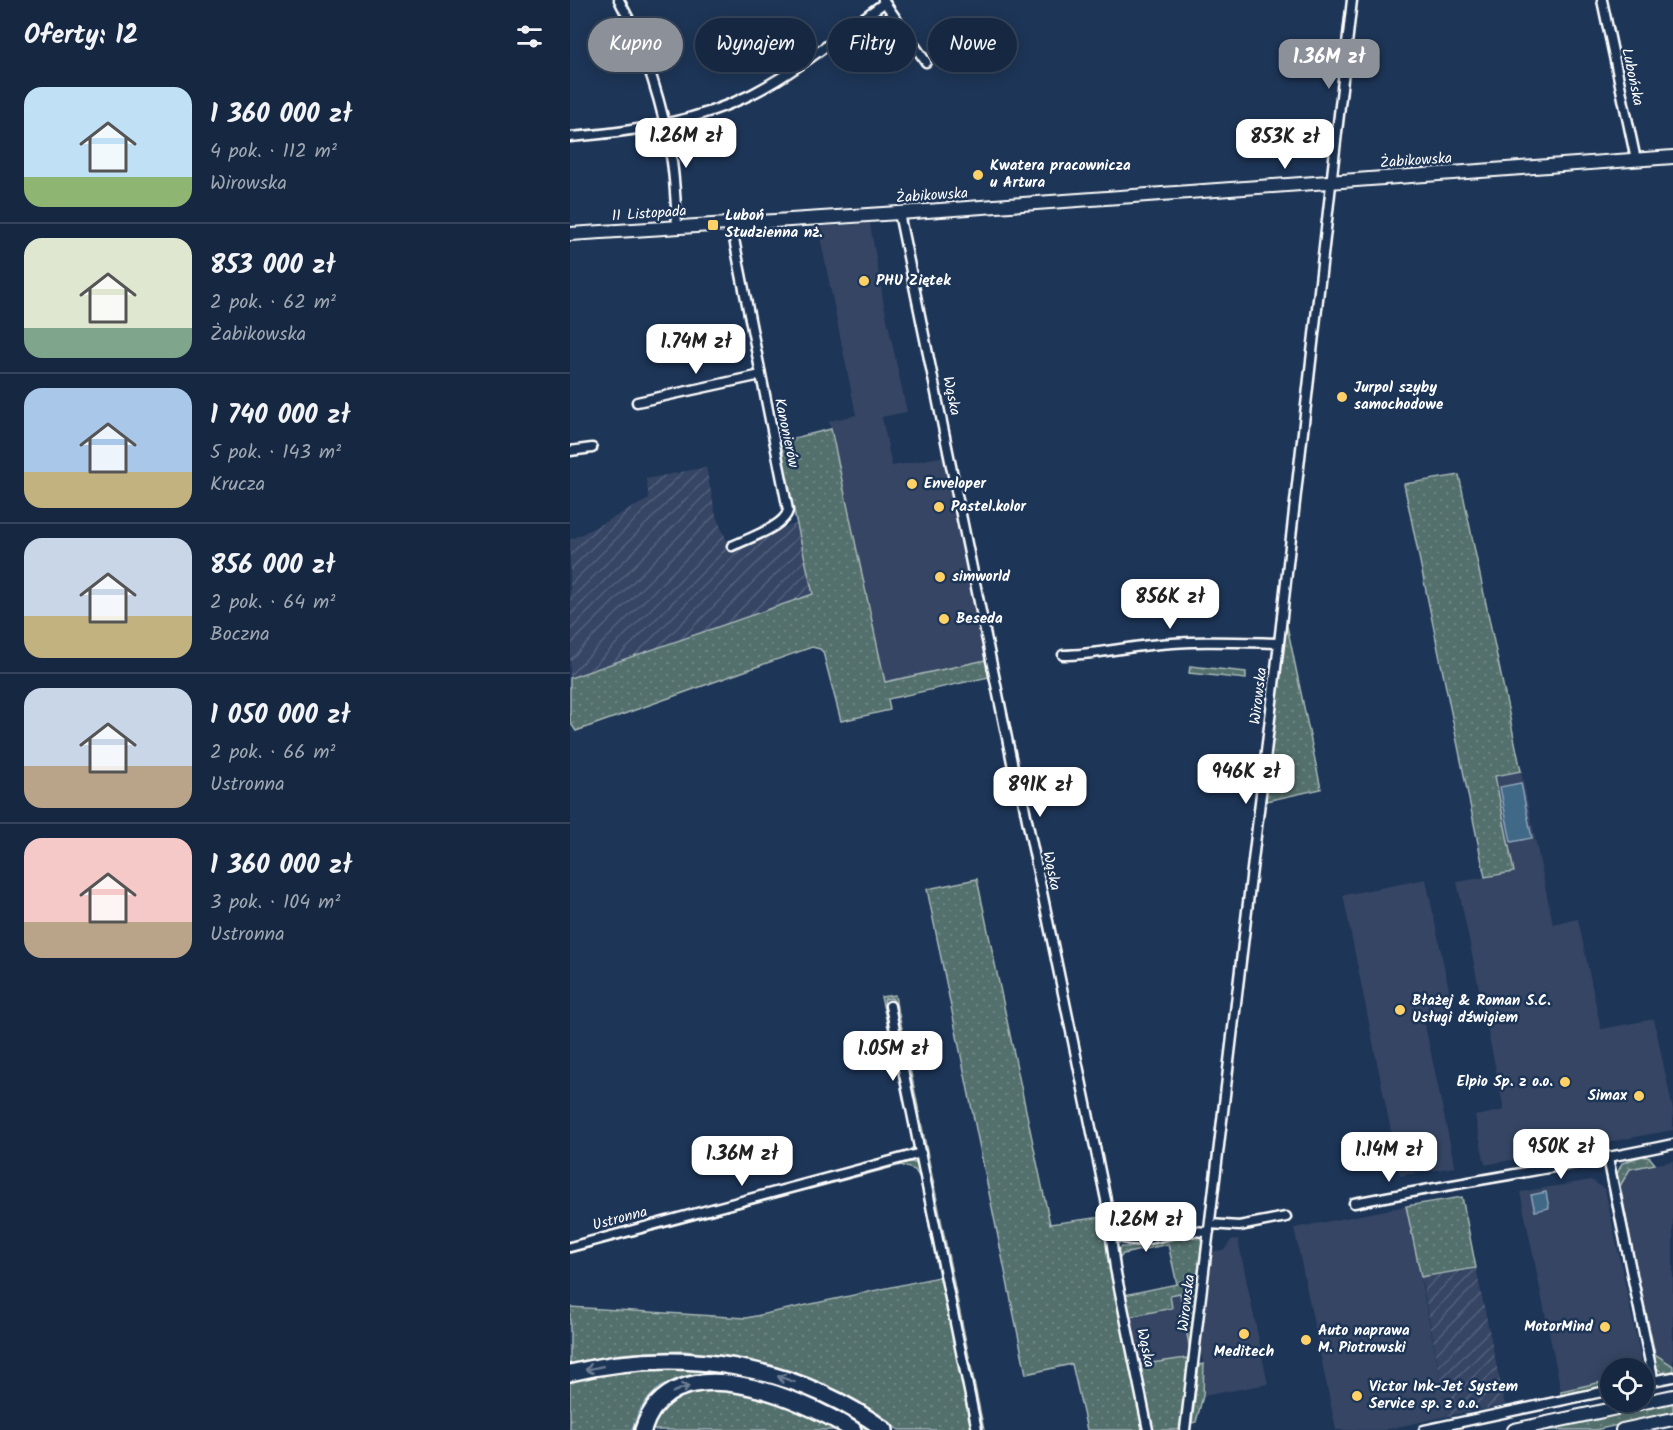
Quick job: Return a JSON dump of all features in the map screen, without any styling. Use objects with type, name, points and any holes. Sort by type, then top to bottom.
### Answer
[{"type":"highway","points":[[570,1373],[648,1360],[703,1361],[746,1368],[785,1379],[823,1394],[885,1430]]},
{"type":"highway","points":[[643,1430],[653,1409],[669,1394],[690,1385],[716,1382],[749,1387],[783,1396],[824,1413],[853,1430]]},
{"type":"street","points":[[618,0],[645,59],[664,124],[672,161],[677,227]]},
{"type":"street","name":"Wirowska","points":[[1185,1430],[1279,643],[1352,0]]},
{"type":"street","name":"Lubońska","points":[[1602,0],[1636,160]]},
{"type":"street","points":[[570,137],[664,124],[724,106],[768,85],[884,1],[926,62]]},
{"type":"street","name":"Żabikowska","points":[[731,224],[1673,157]]},
{"type":"street","name":"Wąska","points":[[899,213],[1015,777],[1021,791],[1097,1157],[1111,1231],[1115,1268],[1148,1430]]},
{"type":"street","name":"11 Listopada","points":[[570,234],[731,224]]},
{"type":"street","name":"Kanonierów","points":[[731,224],[786,496],[787,515],[780,523],[732,546]]},
{"type":"street","points":[[637,402],[761,375]]},
{"type":"street","points":[[570,451],[592,448]]},
{"type":"street","points":[[1063,655],[1088,655],[1148,645],[1207,641],[1279,643]]},
{"type":"street","points":[[890,1006],[977,1430]]},
{"type":"street","points":[[1354,1203],[1608,1158],[1673,1144]]},
{"type":"street","name":"Ustronna","points":[[570,1247],[921,1153]]},
{"type":"street","points":[[1608,1158],[1645,1358]]},
{"type":"street","points":[[1111,1231],[1125,1240],[1136,1241],[1286,1217]]},
{"type":"street","points":[[1654,1381],[1673,1377]]},
{"type":"street","points":[[1424,1430],[1600,1392]]},
{"type":"street","points":[[1514,1430],[1673,1396]]},
{"type":"street","points":[[1622,1430],[1673,1419]]},
{"type":"shaded area","points":[[870,223],[884,305],[907,412],[882,417],[892,466],[945,456],[986,660],[885,682],[829,421],[856,415],[818,227]]},
{"type":"shaded area","points":[[706,467],[716,516],[732,552],[772,532],[797,523],[813,594],[570,678],[570,540],[649,499],[646,479]]},
{"type":"shaded area","points":[[1521,771],[1553,924],[1578,919],[1601,1029],[1654,1019],[1673,1110],[1673,1130],[1485,1165],[1475,1116],[1504,1110],[1457,882],[1514,872],[1495,776]]},
{"type":"shaded area","points":[[1521,783],[1532,838],[1511,842],[1500,787]]},
{"type":"shaded area","name":"Błażej & Roman S.C. Usługi dźwigiem","points":[[1426,879],[1453,1009],[1423,1015],[1455,1167],[1400,1176],[1343,895]]},
{"type":"shaded area","points":[[1673,1161],[1673,1366],[1655,1355],[1620,1186],[1630,1169]]},
{"type":"shaded area","points":[[1591,1180],[1605,1189],[1641,1358],[1600,1358],[1600,1382],[1561,1391],[1520,1192]]},
{"type":"shaded area","points":[[1546,1192],[1549,1208],[1535,1211],[1531,1195]]},
{"type":"shaded area","points":[[1406,1206],[1448,1416],[1384,1430],[1336,1430],[1294,1228]]},
{"type":"shaded area","name":"Meditech","points":[[1238,1239],[1268,1384],[1203,1396],[1205,1369],[1201,1353],[1213,1251],[1224,1250],[1231,1240]]},
{"type":"shaded area","points":[[1476,1268],[1505,1405],[1448,1416],[1421,1277]]},
{"type":"shaded area","points":[[1180,1293],[1190,1348],[1186,1358],[1138,1365],[1128,1317],[1172,1308],[1170,1295]]},
{"type":"green space","points":[[831,429],[885,682],[986,660],[989,677],[888,699],[890,710],[841,721],[823,652],[812,647],[576,731],[570,722],[570,678],[813,594],[778,442]]},
{"type":"green space","points":[[1459,475],[1521,771],[1495,776],[1514,872],[1485,877],[1404,484]]},
{"type":"green space","points":[[1286,621],[1321,789],[1266,801]]},
{"type":"green space","points":[[1190,666],[1246,672],[1246,679],[1189,673]]},
{"type":"green space","points":[[977,879],[1050,1224],[1102,1217],[1145,1430],[1087,1430],[1072,1364],[1026,1374],[927,889]]},
{"type":"green space","points":[[895,995],[897,1008],[892,998],[885,999],[884,1005],[890,1023],[915,1144],[914,1149],[906,1153],[913,1147],[914,1142],[881,997]]},
{"type":"green space","points":[[898,1009],[984,1430],[981,1430],[896,1020]]},
{"type":"green space","points":[[1642,1156],[1650,1158],[1655,1164],[1630,1169],[1620,1186],[1637,1273],[1617,1174],[1622,1163]]},
{"type":"green space","points":[[907,1161],[919,1167],[974,1430],[899,1430],[861,1405],[813,1380],[770,1365],[726,1356],[684,1351],[647,1352],[613,1355],[570,1364],[570,1307],[746,1318],[939,1277],[920,1178],[915,1170],[901,1165],[570,1253],[570,1250]]},
{"type":"green space","points":[[1462,1197],[1476,1268],[1421,1277],[1406,1206]]},
{"type":"green space","points":[[1192,1236],[1200,1237],[1203,1244],[1190,1351],[1180,1293],[1170,1295],[1172,1308],[1128,1317],[1124,1295],[1177,1284],[1168,1244],[1123,1254],[1116,1263],[1116,1252],[1121,1247],[1134,1247]]},
{"type":"green space","points":[[1640,1285],[1655,1354],[1673,1366],[1673,1371],[1662,1373],[1656,1367]]},
{"type":"green space","points":[[1186,1358],[1189,1361],[1181,1430],[1152,1430],[1138,1365]]},
{"type":"green space","points":[[692,1364],[801,1389],[878,1430],[863,1430],[857,1425],[724,1376],[648,1406],[636,1430],[570,1430],[570,1377],[593,1372]]},
{"type":"green space","points":[[1204,1364],[1203,1396],[1196,1422],[1192,1423],[1199,1365]]},
{"type":"green space","points":[[1600,1382],[1600,1387],[1561,1395],[1561,1391]]},
{"type":"green space","points":[[691,1388],[759,1393],[847,1430],[646,1430],[652,1416]]},
{"type":"green space","points":[[1673,1401],[1673,1413],[1595,1430],[1540,1430],[1623,1412],[1654,1412],[1654,1405]]},
{"type":"waterway","points":[[633,1430],[647,1401],[670,1383],[698,1374],[730,1374]]},
{"type":"waterway","points":[[570,1381],[579,1379]]},
{"type":"waterway","points":[[800,1393],[842,1413],[869,1430]]},
{"type":"place","name":"Kwatera pracownicza u Artura","points":[[978,175]]},
{"type":"place","name":"Luboń Studzienna nż.","points":[[713,225]]},
{"type":"place","name":"PHU Ziętek","points":[[864,281]]},
{"type":"place","name":"Jurpol szyby samochodowe","points":[[1342,397]]},
{"type":"place","name":"Enveloper","points":[[912,484]]},
{"type":"place","name":"Pastel.kolor","points":[[939,507]]},
{"type":"place","name":"simworld","points":[[940,577]]},
{"type":"place","name":"Beseda","points":[[944,619]]},
{"type":"place","name":"Błażej & Roman S.C. Usługi dźwigiem","points":[[1400,1010]]},
{"type":"place","name":"Elpio Sp. z o.o.","points":[[1565,1082]]},
{"type":"place","name":"Simax","points":[[1639,1096]]},
{"type":"place","name":"MotorMind","points":[[1605,1327]]},
{"type":"place","name":"Meditech","points":[[1244,1334]]},
{"type":"place","name":"Auto naprawa M. Piotrowski","points":[[1306,1340]]},
{"type":"place","name":"Victor Ink-Jet System Service sp. z o.o.","points":[[1357,1396]]}]
